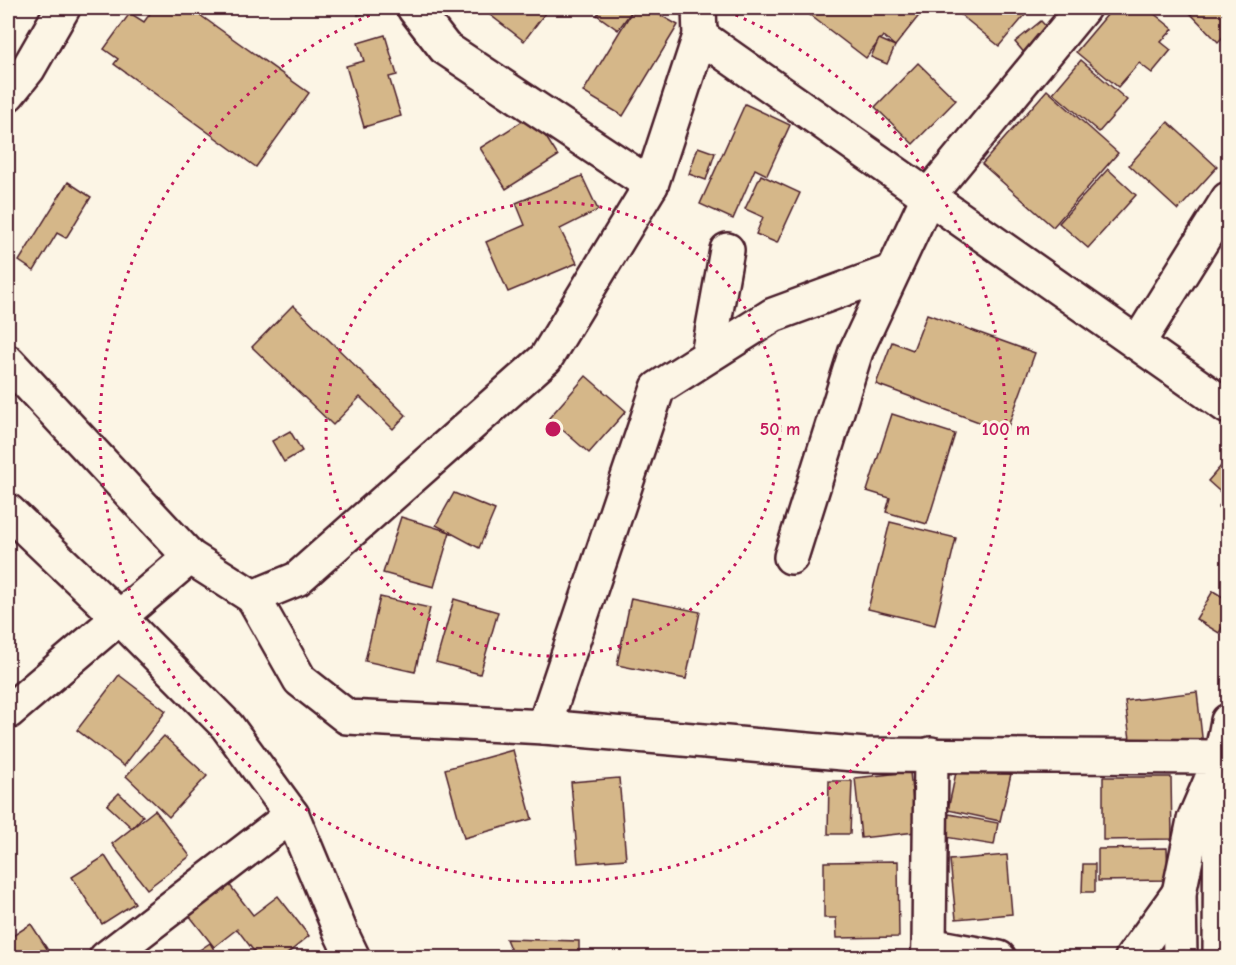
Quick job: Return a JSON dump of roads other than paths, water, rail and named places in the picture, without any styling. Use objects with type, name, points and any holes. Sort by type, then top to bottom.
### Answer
[{"type":"street","points":[[8,94],[28,69],[63,8]]},
{"type":"street","points":[[414,8],[445,48],[651,185]]},
{"type":"street","points":[[790,557],[856,351],[929,195],[1083,8]]},
{"type":"street","points":[[253,597],[297,579],[546,358],[651,185],[700,22],[929,195],[1228,407]]},
{"type":"street","points":[[1138,343],[1228,199]]},
{"type":"street","points":[[708,356],[727,250]]},
{"type":"street","points":[[544,727],[658,388],[773,315],[893,271]]},
{"type":"street","points":[[8,362],[190,557],[253,597],[300,680],[347,717],[544,727],[865,755],[1221,757]]},
{"type":"street","points":[[8,511],[119,617],[227,726],[292,815],[353,957]]},
{"type":"street","points":[[8,712],[190,557]]},
{"type":"street","points":[[1220,957],[1221,757],[1228,721]]},
{"type":"street","points":[[931,754],[929,951],[999,957]]},
{"type":"street","points":[[1180,957],[1179,892],[1194,820],[1221,757]]},
{"type":"street","points":[[106,957],[292,815]]},
{"type":"street","points":[[1132,957],[1179,892]]}]
